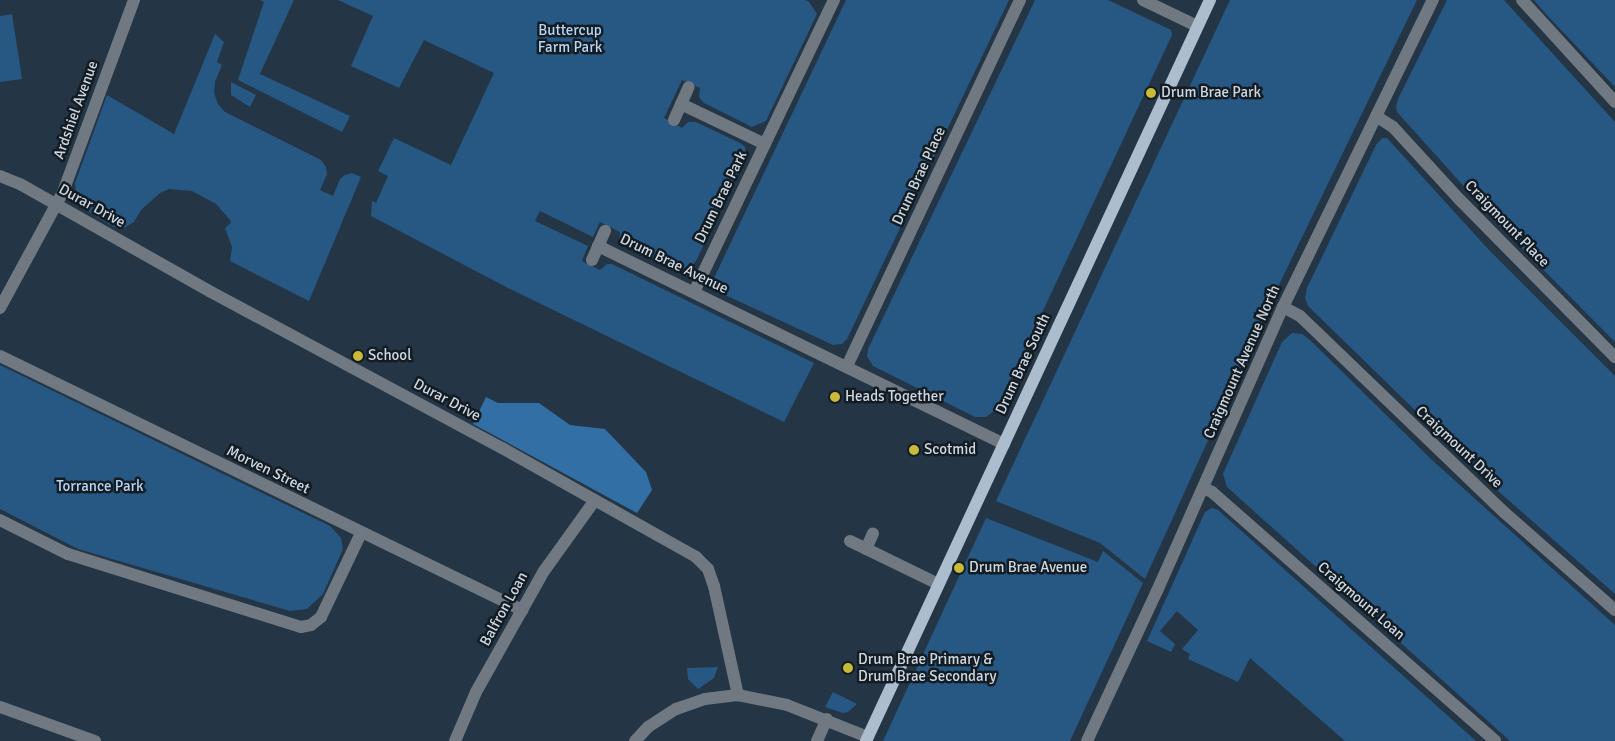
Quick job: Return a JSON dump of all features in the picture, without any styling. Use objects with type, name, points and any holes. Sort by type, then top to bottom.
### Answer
[{"type":"main road","name":"Drum Brae South","points":[[867,739],[1210,0]]},
{"type":"street","name":"Ardshiel Avenue","points":[[0,308],[56,205],[134,0]]},
{"type":"street","name":"Drum Brae Place","points":[[847,366],[1020,0]]},
{"type":"street","points":[[1142,0],[1197,26]]},
{"type":"street","name":"Craigmount Avenue North","points":[[1087,741],[1204,488],[1283,307],[1433,0]]},
{"type":"street","points":[[1522,0],[1615,102]]},
{"type":"street","name":"Drum Brae Park","points":[[694,292],[832,1]]},
{"type":"street","points":[[674,120],[689,87]]},
{"type":"street","name":"Drum Brae Park","points":[[681,104],[765,144]]},
{"type":"street","name":"Craigmount Place","points":[[1376,116],[1393,127],[1460,200],[1615,357]]},
{"type":"street","name":"Durar Drive","points":[[0,176],[20,184],[211,292],[595,500],[696,557],[708,569],[714,586],[738,695]]},
{"type":"street","name":"Drum Brae Avenue","points":[[592,260],[605,231]]},
{"type":"street","name":"Drum Brae Avenue","points":[[598,246],[1004,444]]},
{"type":"street","name":"Craigmount Drive","points":[[1283,307],[1300,316],[1498,506],[1615,610]]},
{"type":"street","name":"Morven Street","points":[[0,356],[522,610]]},
{"type":"street","name":"Craigmount Loan","points":[[1204,488],[1212,492],[1495,741]]},
{"type":"street","name":"Balfron Loan","points":[[455,741],[476,692],[544,571],[595,500]]},
{"type":"street","points":[[0,520],[68,554],[301,628],[311,625],[321,618],[361,533]]},
{"type":"street","points":[[866,549],[873,533]]},
{"type":"street","points":[[850,541],[938,584]]},
{"type":"street","points":[[635,741],[648,727],[676,708],[705,699],[738,695],[787,705],[827,720],[867,739]]},
{"type":"street","points":[[0,707],[96,741]]},
{"type":"street","points":[[817,741],[827,720]]},
{"type":"green space","points":[[260,0],[294,0],[260,74],[350,116],[342,132],[238,80],[264,2]]},
{"type":"green space","name":"Buttercup Farm Park","points":[[338,0],[805,0],[809,2],[817,14],[766,121],[752,127],[704,103],[699,97],[700,88],[682,80],[664,118],[682,128],[688,122],[696,122],[745,147],[746,155],[696,261],[688,269],[677,270],[624,245],[619,240],[620,232],[600,222],[593,237],[540,211],[535,221],[588,246],[582,261],[600,270],[607,264],[612,264],[814,363],[784,422],[508,288],[371,216],[372,201],[376,203],[388,176],[378,171],[394,138],[451,165],[494,73],[424,40],[399,88],[351,66],[373,16]]},
{"type":"green space","points":[[846,0],[1009,0],[847,339],[842,344],[833,345],[723,294],[715,284],[714,278]]},
{"type":"green space","points":[[1035,0],[1108,0],[1171,30],[1172,35],[997,409],[986,417],[975,417],[873,366],[867,356],[868,349]]},
{"type":"green space","points":[[1230,0],[1417,0],[1275,293],[1145,579],[1100,543],[996,501]]},
{"type":"green space","points":[[1447,0],[1504,0],[1615,122],[1615,342],[1495,221],[1397,112],[1396,106],[1399,97]]},
{"type":"green space","points":[[1534,0],[1615,0],[1615,87],[1545,13]]},
{"type":"green space","points":[[12,14],[22,79],[0,82],[0,16]]},
{"type":"green space","points":[[215,34],[224,42],[217,62],[222,65],[215,82],[214,93],[218,104],[225,112],[321,160],[326,167],[327,174],[320,190],[333,196],[340,179],[345,175],[352,173],[361,177],[309,301],[230,261],[232,247],[225,228],[231,223],[230,220],[216,204],[192,191],[169,189],[160,193],[141,210],[134,222],[124,228],[114,227],[90,213],[77,199],[75,183],[107,95],[174,134]]},
{"type":"green space","points":[[231,82],[256,95],[250,107],[231,95]]},
{"type":"green space","points":[[1382,138],[1387,138],[1489,250],[1615,376],[1615,594],[1497,490],[1308,306],[1305,298],[1307,288],[1376,145]]},
{"type":"green space","points":[[1292,333],[1302,334],[1309,339],[1432,460],[1615,625],[1615,741],[1510,741],[1227,487],[1223,474],[1282,342]]},
{"type":"green space","name":"Torrance Park","points":[[0,365],[330,526],[341,538],[343,549],[323,594],[307,609],[290,611],[78,549],[0,509]]},
{"type":"green space","points":[[1212,508],[1218,510],[1476,741],[1345,741],[1250,658],[1238,682],[1188,659],[1190,654],[1182,649],[1198,630],[1177,611],[1160,631],[1175,644],[1171,652],[1147,641],[1205,512]]},
{"type":"green space","points":[[986,518],[1098,562],[1103,551],[1143,583],[1070,741],[883,741]]},
{"type":"green space","points":[[718,667],[714,678],[698,689],[688,679],[687,668]]},
{"type":"green space","points":[[833,692],[857,704],[848,712],[843,713],[825,707]]},
{"type":"shaded area","points":[[486,397],[498,403],[539,403],[570,425],[605,429],[646,472],[652,490],[637,513],[473,424]]},
{"type":"place","name":"Drum Brae Park","points":[[1151,93]]},
{"type":"place","name":"School","points":[[358,356]]},
{"type":"place","name":"Heads Together","points":[[835,397]]},
{"type":"place","name":"Scotmid","points":[[914,450]]},
{"type":"place","name":"Drum Brae Avenue","points":[[959,568]]},
{"type":"place","name":"Drum Brae Primary & Drum Brae Secondary","points":[[848,668]]}]
